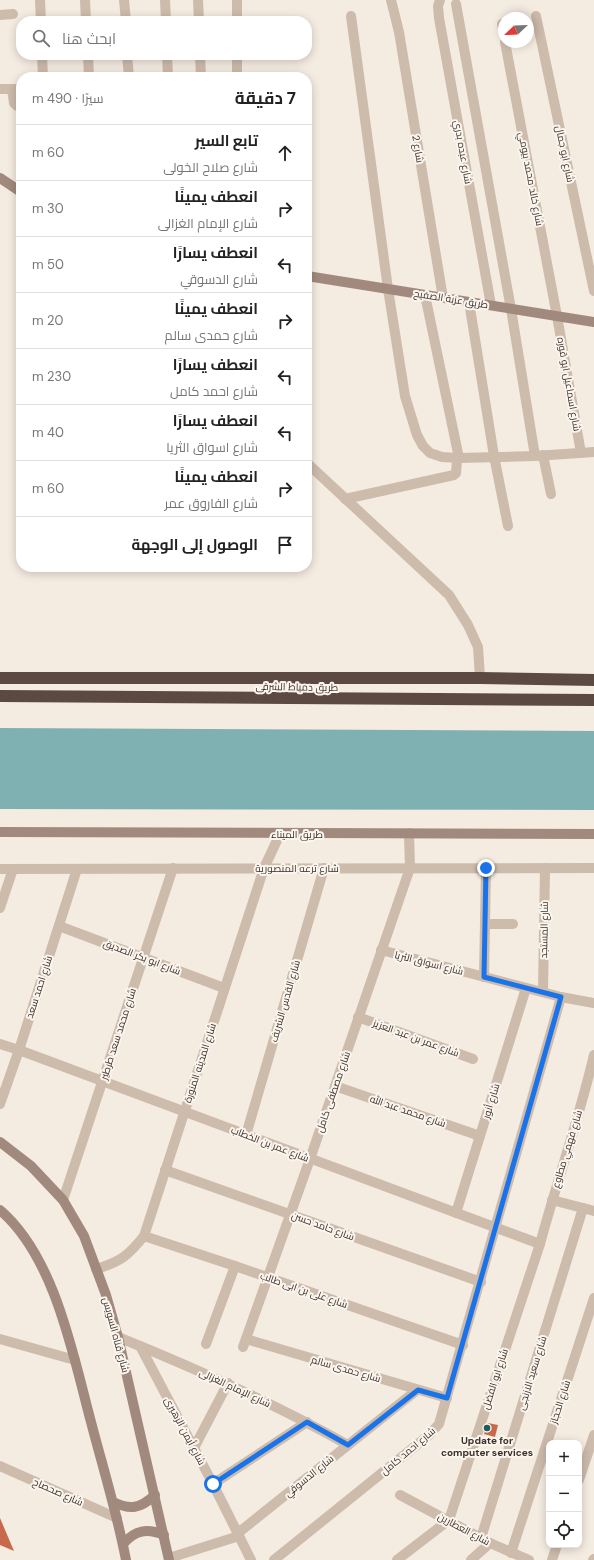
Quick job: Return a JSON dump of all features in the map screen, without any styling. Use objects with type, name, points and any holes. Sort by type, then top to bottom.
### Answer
[{"type":"highway","name":"طريق دمياط الشرقى","points":[[0,678],[480,678],[594,680]]},
{"type":"highway","points":[[68,678],[68,696]]},
{"type":"highway","name":"طريق دمياط الشرقى","points":[[0,696],[594,700]]},
{"type":"main road","points":[[0,178],[16,189]]},
{"type":"main road","name":"طريق عزبة الصفيح","points":[[312,277],[594,322]]},
{"type":"main road","name":"طريق الميناء","points":[[0,832],[594,834]]},
{"type":"main road","name":"شارع قناه السويس","points":[[0,1142],[31,1166],[63,1200],[84,1236],[106,1295],[118,1337],[169,1559]]},
{"type":"main road","points":[[0,1210],[9,1218],[28,1243],[40,1264],[62,1318],[75,1360],[117,1518],[126,1560]]},
{"type":"main road","points":[[112,1502],[130,1508],[147,1502],[155,1495]]},
{"type":"main road","points":[[122,1544],[128,1537],[136,1532],[146,1530],[164,1534]]},
{"type":"street","points":[[40,0],[41,16]]},
{"type":"street","points":[[85,0],[86,16]]},
{"type":"street","points":[[124,0],[126,16]]},
{"type":"street","points":[[164,0],[166,16]]},
{"type":"street","points":[[198,0],[199,16]]},
{"type":"street","points":[[237,0],[237,16]]},
{"type":"street","name":"شارع 2","points":[[391,0],[399,32],[443,298]]},
{"type":"street","name":"شارع عبده بدري","points":[[440,0],[438,6],[439,18],[491,305]]},
{"type":"street","points":[[456,4],[539,455],[550,494]]},
{"type":"street","points":[[0,15],[13,14]]},
{"type":"street","points":[[351,16],[388,289],[405,396],[417,434],[423,446],[430,453],[442,457],[459,458],[594,452]]},
{"type":"street","name":"شارع ابو جمال","points":[[536,16],[594,291]]},
{"type":"street","name":"شارع خالد محمد بيومي","points":[[507,48],[557,316]]},
{"type":"street","points":[[42,60],[43,72]]},
{"type":"street","points":[[88,60],[89,72]]},
{"type":"street","points":[[127,60],[129,72]]},
{"type":"street","points":[[167,60],[168,72]]},
{"type":"street","points":[[200,60],[201,72]]},
{"type":"street","points":[[237,60],[237,72]]},
{"type":"street","points":[[0,89],[16,89]]},
{"type":"street","points":[[16,94],[14,103],[16,105]]},
{"type":"street","points":[[345,498],[454,475],[456,473],[457,460],[459,458],[425,295]]},
{"type":"street","points":[[469,302],[494,456],[508,526]]},
{"type":"street","name":"شارع اسماعيل ابو قوره","points":[[557,316],[581,453]]},
{"type":"street","points":[[312,468],[449,595],[468,625],[478,647],[480,678]]},
{"type":"street","name":"شارع مصطفى كامل","points":[[244,1343],[310,1159],[410,868],[409,833]]},
{"type":"street","name":"شارع المدينه المنورة","points":[[96,1269],[115,1263],[132,1252],[144,1236],[264,868],[280,834]]},
{"type":"street","name":"شارع محمد سعد طرطير","points":[[63,1200],[173,868]]},
{"type":"street","name":"شارع القدس الشريف","points":[[246,1135],[324,868]]},
{"type":"street","points":[[484,977],[486,868]]},
{"type":"street","name":"شارع المستجد","points":[[543,992],[545,868]]},
{"type":"street","name":"شارع ترعه المنصورية","points":[[0,869],[594,868]]},
{"type":"street","points":[[0,908],[13,869]]},
{"type":"street","name":"شارع احمد سعد","points":[[0,1104],[19,1050],[77,869]]},
{"type":"street","points":[[485,924],[513,924]]},
{"type":"street","name":"شارع ابو بكر الصديق","points":[[59,926],[224,988]]},
{"type":"street","name":"شارع اسواق الثريا","points":[[381,950],[561,997],[594,1003]]},
{"type":"street","name":"شارع أنور","points":[[456,1213],[526,988]]},
{"type":"street","name":"شارع احمد كامل","points":[[274,1560],[429,1435],[439,1424],[481,1282],[561,997]]},
{"type":"street","name":"شارع عمر بن عبد العزيز","points":[[358,1017],[473,1058]]},
{"type":"street","name":"شارع عمر بن الخطاب","points":[[0,1044],[185,1111],[540,1244]]},
{"type":"street","name":"شارع فهمي مطاوع","points":[[540,1244],[587,1084],[594,1055]]},
{"type":"street","name":"شارع محمد عبد الله","points":[[335,1086],[480,1136]]},
{"type":"street","name":"شارع حامد حسن","points":[[166,1170],[481,1282]]},
{"type":"street","points":[[552,1200],[594,1211]]},
{"type":"street","name":"شارع سعيد الازنجى","points":[[481,1538],[583,1208]]},
{"type":"street","name":"شارع على بن ابى طالب","points":[[144,1236],[268,1277],[462,1345]]},
{"type":"street","name":"شارع ابو الفضل","points":[[449,1520],[540,1244]]},
{"type":"street","points":[[206,1344],[235,1266]]},
{"type":"street","name":"شارع الحجاز","points":[[511,1553],[594,1298]]},
{"type":"street","name":"شارع الإمام الغزالى","points":[[118,1337],[228,1383],[307,1422],[348,1445]]},
{"type":"street","points":[[0,1339],[75,1360]]},
{"type":"street","name":"شارع حمدى سالم","points":[[244,1343],[447,1398]]},
{"type":"street","name":"شارع أيمن الزهيرى","points":[[140,1346],[239,1534],[251,1560]]},
{"type":"street","points":[[194,1448],[228,1383]]},
{"type":"street","name":"شارع الدسوقي","points":[[239,1534],[418,1390]]},
{"type":"street","points":[[213,1484],[307,1422]]},
{"type":"street","points":[[580,1476],[594,1435]]},
{"type":"street","name":"شارع صحصاح","points":[[0,1466],[117,1518]]},
{"type":"street","name":"شارع العطارين","points":[[400,1495],[490,1543],[525,1559]]},
{"type":"street","points":[[397,1560],[449,1520]]},
{"type":"street","points":[[169,1559],[239,1534]]},
{"type":"street","points":[[471,1560],[490,1543]]},
{"type":"street","points":[[552,1560],[556,1548]]},
{"type":"water","points":[[0,728],[594,731],[594,810],[0,809]]},
{"type":"building","points":[[488,1423],[498,1425],[495,1437],[484,1434]]},
{"type":"building","points":[[0,1518],[14,1551],[0,1545]]},
{"type":"place","name":"Update for computer services","points":[[487,1428]]},
{"type":"route","points":[[213,1484],[307,1422],[348,1445],[418,1390],[447,1398],[561,997],[484,977],[486,868]]}]
